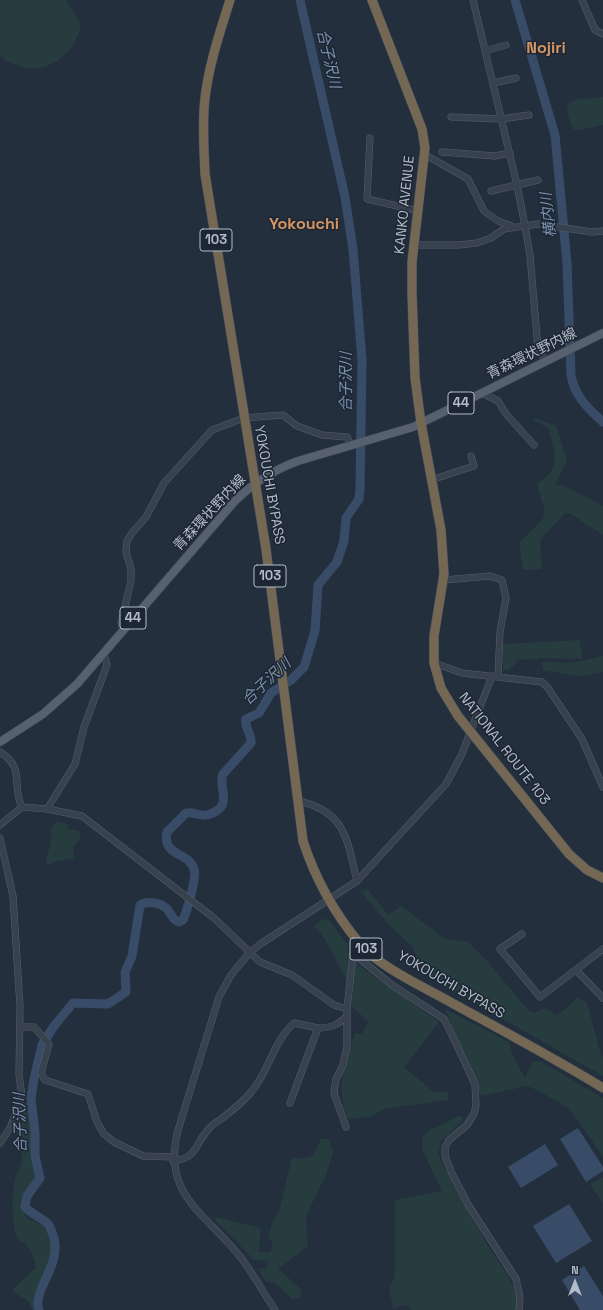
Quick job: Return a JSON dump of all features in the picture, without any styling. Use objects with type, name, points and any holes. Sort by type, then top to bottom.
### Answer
[{"type":"highway","name":"YOKOUCHI BYPASS","points":[[230,0],[211,65],[207,86],[204,120],[204,143],[208,199],[256,482],[283,671],[298,801],[305,847],[311,865],[336,913],[355,937],[374,955],[410,980],[603,1088]]},
{"type":"highway","name":"KANKO AVENUE","points":[[374,1],[425,139],[419,211],[412,262],[415,378],[421,423]]},
{"type":"highway","name":"NATIONAL ROUTE 103","points":[[421,423],[441,530],[444,580],[434,636],[434,663],[437,679],[447,699],[471,732],[569,854],[587,870],[603,878]]},
{"type":"main road","name":"青森環状野内線","points":[[0,742],[52,706],[77,684],[234,502],[256,482],[282,466],[365,442],[421,423],[603,333]]},
{"type":"street","points":[[473,0],[517,185],[530,255],[538,349],[546,362]]},
{"type":"street","points":[[582,0],[595,30],[603,34]]},
{"type":"street","points":[[485,51],[506,45]]},
{"type":"street","points":[[493,83],[516,78]]},
{"type":"street","points":[[451,117],[501,119],[529,115]]},
{"type":"street","points":[[370,138],[367,199],[419,211]]},
{"type":"street","points":[[442,152],[495,156],[510,153]]},
{"type":"street","points":[[424,154],[468,179],[484,211],[498,221],[514,227]]},
{"type":"street","points":[[491,191],[538,180]]},
{"type":"street","points":[[415,245],[459,245],[477,243],[491,238],[504,229],[525,226],[552,225],[592,232],[603,231]]},
{"type":"street","points":[[482,393],[498,401],[506,414],[534,446]]},
{"type":"street","points":[[123,632],[121,623],[131,581],[131,569],[126,552],[127,541],[146,517],[164,483],[182,465],[206,435],[212,430],[244,418],[283,416],[297,426],[322,435],[347,437],[352,445]]},
{"type":"street","points":[[431,480],[474,466],[471,456]]},
{"type":"street","points":[[275,1310],[239,1255],[198,1212],[181,1190],[173,1159],[178,1130],[219,997],[231,975],[250,952],[329,898],[357,881],[446,784],[453,774],[495,676],[506,598],[502,580],[490,576],[444,580]]},
{"type":"street","points":[[47,809],[75,764],[84,727],[107,665],[104,654]]},
{"type":"street","points":[[434,663],[462,673],[542,682],[548,688],[582,739],[603,787]]},
{"type":"street","points":[[0,752],[11,760],[15,766],[18,795],[22,807]]},
{"type":"street","points":[[298,801],[310,804],[326,812],[336,821],[349,843],[357,881]]},
{"type":"street","points":[[0,824],[22,807],[47,809],[82,816],[219,922],[260,962],[292,976],[347,1013]]},
{"type":"street","points":[[0,838],[13,896],[20,1027],[19,1075],[22,1096],[10,1128],[0,1143]]},
{"type":"street","points":[[522,934],[500,949],[540,997],[602,953]]},
{"type":"street","points":[[346,1127],[334,1093],[336,1079],[343,1065],[347,1046],[347,1013],[355,937]]},
{"type":"street","points":[[354,955],[392,985],[444,1019],[475,1084],[476,1099],[474,1114],[467,1124],[449,1140],[445,1147],[445,1156],[452,1174],[469,1206],[516,1279],[520,1298],[519,1310]]},
{"type":"street","points":[[576,970],[603,998]]},
{"type":"street","points":[[20,1027],[34,1027],[49,1044],[41,1072],[45,1080],[88,1094],[97,1122],[104,1134],[114,1142],[143,1156],[184,1160],[197,1147],[207,1130],[252,1091],[273,1052],[294,1023],[318,1028],[330,1028],[341,1022],[347,1013]]},
{"type":"street","points":[[290,1103],[318,1028]]},
{"type":"green space","points":[[0,0],[66,0],[81,25],[76,39],[69,50],[60,59],[50,65],[38,68],[25,68],[13,64],[0,56]]},
{"type":"green space","points":[[603,97],[603,125],[574,130],[569,119],[567,110],[568,105],[584,98]]},
{"type":"green space","points":[[535,418],[556,426],[567,460],[555,485],[563,485],[603,506],[603,535],[569,513],[565,513],[540,540],[542,569],[523,570],[519,543],[543,519],[545,512],[537,484],[551,472],[555,460],[548,428],[533,420]]},
{"type":"green space","points":[[580,640],[582,659],[541,658],[519,660],[509,670],[503,670],[503,644]]},
{"type":"green space","points":[[603,656],[603,672],[579,676],[543,670],[542,662],[572,663]]},
{"type":"green space","points":[[57,821],[68,824],[67,829],[79,831],[81,838],[73,847],[74,858],[53,862],[47,866],[46,858],[51,843],[51,829]]},
{"type":"green space","points":[[368,889],[388,915],[401,906],[445,939],[468,942],[487,961],[528,1010],[534,1013],[545,1008],[557,1015],[569,1006],[577,997],[587,1003],[601,1055],[603,1057],[603,1076],[422,973],[413,947],[389,925],[361,892]]},
{"type":"green space","points":[[323,919],[329,920],[347,944],[349,955],[358,965],[439,1022],[404,1067],[434,1092],[447,1092],[449,1100],[383,1109],[372,1116],[348,1119],[342,1096],[345,1066],[355,1033],[361,1034],[369,1022],[351,1006],[353,990],[326,940],[314,926]]},
{"type":"green space","points":[[445,1009],[509,1042],[512,1054],[525,1078],[533,1061],[542,1062],[603,1098],[603,1157],[570,1109],[539,1091],[527,1086],[481,1096]]},
{"type":"green space","points":[[24,1103],[27,1103],[34,1161],[39,1172],[36,1181],[25,1193],[21,1207],[27,1218],[43,1226],[49,1233],[52,1260],[47,1274],[35,1293],[36,1310],[32,1310],[27,1300],[13,1291],[15,1287],[36,1268],[31,1251],[25,1244],[17,1239],[13,1217],[14,1187],[22,1160],[18,1136],[14,1131]]},
{"type":"green space","points":[[459,1116],[463,1117],[463,1121],[441,1141],[438,1154],[456,1191],[490,1249],[508,1275],[517,1296],[517,1310],[411,1310],[409,1306],[403,1305],[393,1309],[389,1288],[395,1277],[395,1200],[442,1191],[423,1151],[422,1137],[429,1131]]},
{"type":"green space","points":[[321,1139],[329,1139],[333,1152],[326,1175],[306,1216],[308,1246],[278,1269],[302,1290],[299,1298],[292,1299],[275,1283],[265,1281],[258,1269],[267,1268],[268,1261],[254,1260],[215,1220],[216,1217],[261,1228],[259,1251],[270,1253],[273,1243],[268,1239],[272,1224],[280,1208],[292,1157],[302,1159],[313,1156]]},
{"type":"green space","points":[[603,1177],[603,1204],[590,1184]]},
{"type":"water","points":[[578,1128],[603,1167],[603,1171],[586,1182],[560,1139]]},
{"type":"water","points":[[545,1144],[558,1165],[521,1188],[508,1167]]},
{"type":"water","points":[[569,1204],[592,1241],[556,1263],[533,1226]]},
{"type":"water","points":[[584,1266],[603,1296],[603,1310],[580,1310],[562,1280]]},
{"type":"waterway","name":"合子沢川","points":[[39,1310],[39,1294],[54,1259],[55,1249],[54,1238],[48,1224],[25,1207],[27,1196],[40,1178],[35,1156],[35,1133],[31,1098],[42,1045],[54,1026],[73,1003],[108,1004],[126,992],[125,972],[132,956],[140,905],[143,903],[159,904],[168,910],[175,920],[179,922],[183,920],[189,902],[195,873],[191,863],[168,846],[166,840],[167,832],[186,813],[207,815],[216,812],[221,807],[224,797],[222,785],[223,774],[251,743],[246,725],[246,719],[259,713],[271,693],[291,680],[304,667],[315,631],[318,585],[337,562],[344,541],[346,518],[359,499],[362,360],[353,249],[345,197],[300,0]]},
{"type":"waterway","name":"横内川","points":[[515,0],[555,135],[567,263],[571,375],[575,389],[582,401],[603,422]]},
{"type":"district","name":"Nojiri","points":[[546,49]]},
{"type":"district","name":"Yokouchi","points":[[304,225]]}]
